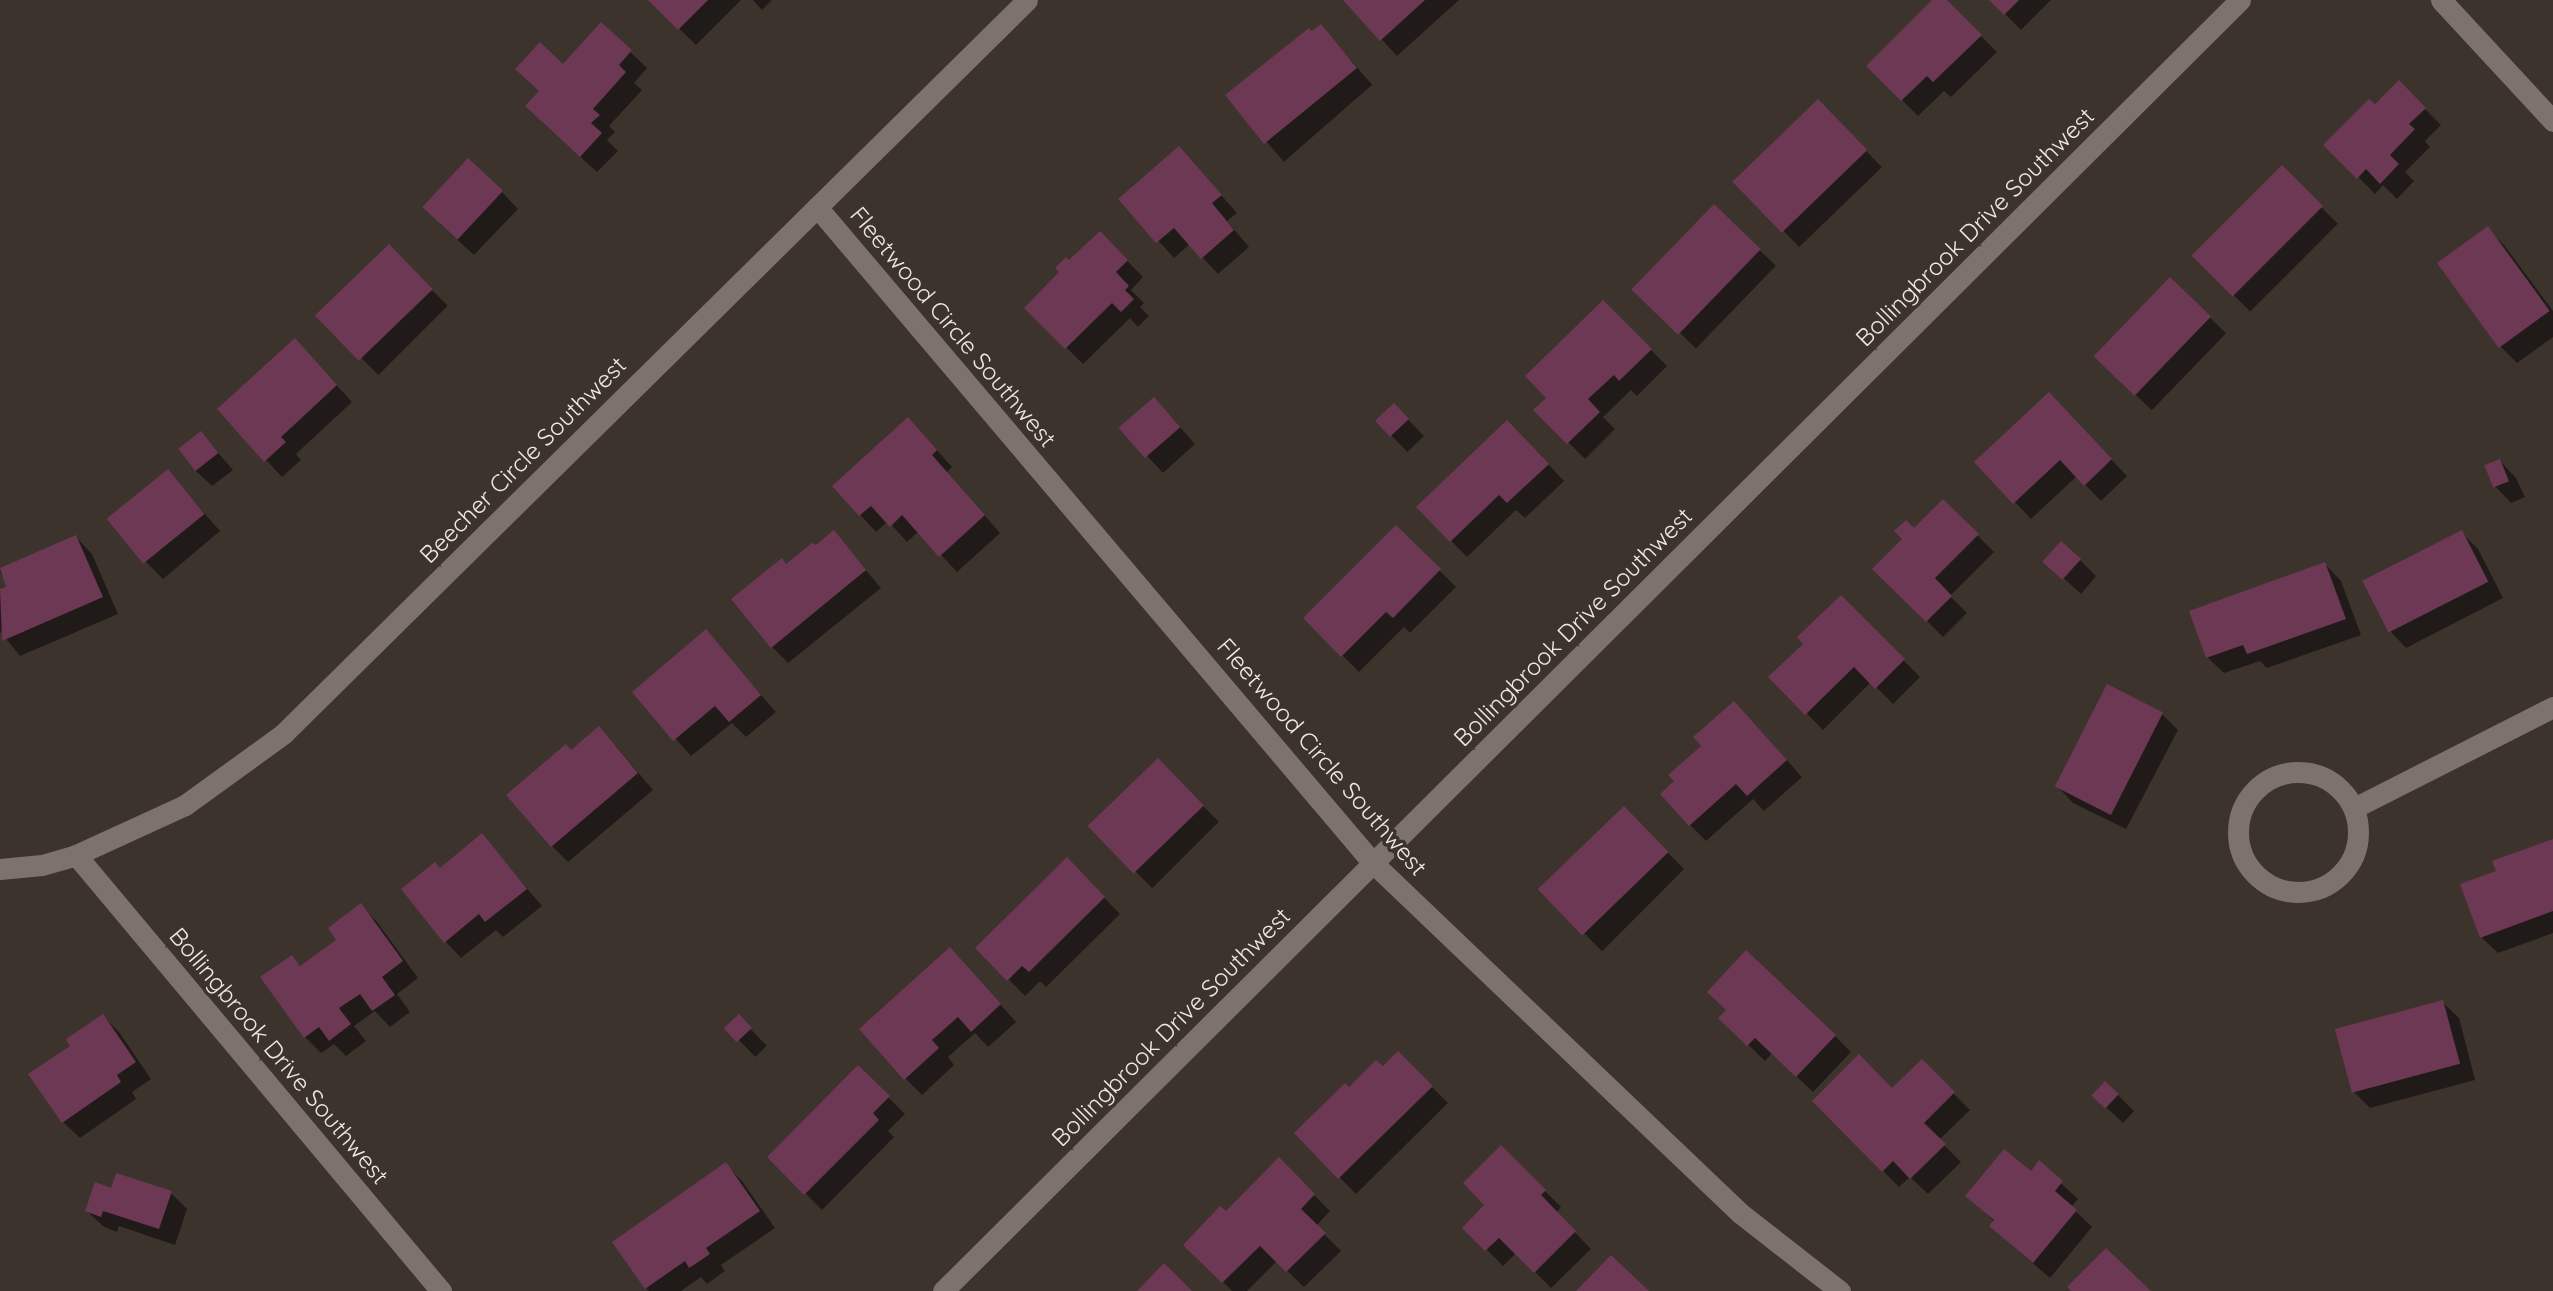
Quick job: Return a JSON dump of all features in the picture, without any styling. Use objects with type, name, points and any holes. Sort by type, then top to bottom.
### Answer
[{"type":"street","name":"Beecher Circle Southwest","points":[[0,870],[42,866],[76,855],[185,805],[284,734],[1027,0]]},
{"type":"street","name":"Bollingbrook Drive Southwest","points":[[943,1291],[2240,0]]},
{"type":"street","points":[[2441,0],[2553,121]]},
{"type":"street","name":"Fleetwood Circle Southwest","points":[[817,207],[1373,863],[1740,1213],[1840,1291]]},
{"type":"street","points":[[2354,808],[2553,707]]},
{"type":"street","points":[[2288,772],[2308,772],[2328,779],[2343,791],[2354,808],[2358,827],[2357,847],[2348,865],[2335,880],[2317,890],[2297,893],[2277,889],[2260,880],[2246,865],[2238,847],[2237,826],[2242,807],[2253,790],[2270,778],[2288,772]]},
{"type":"street","name":"Bollingbrook Drive Southwest","points":[[76,855],[441,1291]]},
{"type":"building","points":[[648,0],[708,0],[678,30]]},
{"type":"building","points":[[1343,0],[1425,0],[1380,41]]},
{"type":"building","points":[[1932,0],[1947,0],[1982,35],[1933,82],[1927,76],[1901,101],[1866,66]]},
{"type":"building","points":[[1989,0],[2019,0],[2004,15]]},
{"type":"building","points":[[601,22],[632,50],[619,65],[626,72],[593,109],[600,115],[591,123],[602,133],[580,157],[525,106],[539,91],[515,69],[540,42],[563,64]]},
{"type":"building","points":[[1321,24],[1357,68],[1264,144],[1225,95],[1309,28],[1312,31]]},
{"type":"building","points":[[2399,80],[2426,108],[2409,124],[2415,129],[2390,155],[2399,164],[2380,184],[2366,169],[2357,179],[2323,145],[2369,99],[2375,104]]},
{"type":"building","points":[[1818,99],[1867,150],[1782,233],[1732,182]]},
{"type":"building","points":[[1179,146],[1222,195],[1212,203],[1234,230],[1201,259],[1174,228],[1156,243],[1118,199]]},
{"type":"building","points":[[468,158],[503,191],[457,240],[422,207]]},
{"type":"building","points":[[2282,165],[2323,206],[2233,297],[2191,256]]},
{"type":"building","points":[[1714,204],[1761,249],[1678,335],[1631,290]]},
{"type":"building","points":[[2488,226],[2550,311],[2499,348],[2437,263]]},
{"type":"building","points":[[1100,231],[1128,260],[1116,272],[1129,286],[1125,290],[1134,299],[1121,312],[1112,303],[1065,349],[1024,308],[1059,272],[1055,268],[1066,257],[1069,260]]},
{"type":"building","points":[[389,244],[433,289],[359,361],[315,316]]},
{"type":"building","points":[[2170,277],[2211,317],[2135,396],[2094,356]]},
{"type":"building","points":[[1603,300],[1652,349],[1619,381],[1614,375],[1588,399],[1600,412],[1567,444],[1533,410],[1546,398],[1525,376]]},
{"type":"building","points":[[295,338],[337,385],[281,437],[286,442],[264,462],[217,409]]},
{"type":"building","points":[[2049,392],[2112,459],[2084,486],[2060,460],[2013,504],[1974,462]]},
{"type":"building","points":[[1154,397],[1180,427],[1145,458],[1119,428]]},
{"type":"building","points":[[1394,403],[1409,419],[1390,437],[1375,421]]},
{"type":"building","points":[[908,417],[937,450],[932,455],[985,515],[939,557],[902,515],[890,527],[871,506],[859,516],[832,486]]},
{"type":"building","points":[[1507,420],[1549,464],[1507,503],[1499,495],[1450,542],[1416,507]]},
{"type":"building","points":[[201,431],[218,453],[195,471],[178,449]]},
{"type":"building","points":[[2500,459],[2509,481],[2493,488],[2484,465]]},
{"type":"building","points":[[168,469],[205,514],[143,564],[107,519]]},
{"type":"building","points":[[1943,499],[1979,534],[1935,578],[1952,596],[1926,622],[1872,569],[1902,539],[1894,531],[1906,520],[1914,528]]},
{"type":"building","points":[[1396,525],[1441,569],[1393,618],[1386,612],[1341,657],[1303,618]]},
{"type":"building","points":[[834,530],[866,570],[771,648],[731,599],[782,558],[786,564],[812,543],[816,545]]},
{"type":"building","points":[[2462,530],[2488,582],[2389,633],[2362,581]]},
{"type":"building","points":[[76,535],[103,597],[2,641],[0,589],[6,587],[0,568]]},
{"type":"building","points":[[2061,541],[2081,559],[2062,580],[2042,562]]},
{"type":"building","points":[[2325,562],[2346,619],[2247,654],[2243,645],[2206,658],[2189,611]]},
{"type":"building","points":[[1841,595],[1905,659],[1875,689],[1854,667],[1805,715],[1768,677],[1803,644],[1797,637]]},
{"type":"building","points":[[706,629],[761,695],[729,722],[715,706],[673,741],[632,692]]},
{"type":"building","points":[[2107,684],[2163,713],[2111,815],[2055,786]]},
{"type":"building","points":[[1734,701],[1787,760],[1747,796],[1736,784],[1689,826],[1660,794],[1674,781],[1668,775],[1701,746],[1693,737]]},
{"type":"building","points":[[599,726],[638,773],[551,847],[506,795],[566,744],[571,750]]},
{"type":"building","points":[[1158,758],[1204,805],[1133,874],[1088,826]]},
{"type":"building","points":[[1624,806],[1668,852],[1582,935],[1538,889]]},
{"type":"building","points":[[482,833],[527,889],[485,922],[479,914],[444,943],[401,889],[435,862],[440,868]]},
{"type":"building","points":[[2553,839],[2553,911],[2480,938],[2460,884],[2496,871],[2492,861]]},
{"type":"building","points":[[1067,857],[1105,897],[1029,972],[1022,966],[1007,981],[975,948]]},
{"type":"building","points":[[361,903],[403,961],[382,977],[395,995],[372,1011],[360,994],[339,1008],[351,1024],[329,1041],[319,1027],[304,1038],[260,977],[292,955],[300,966],[336,940],[328,928]]},
{"type":"building","points":[[950,947],[1001,1004],[971,1032],[958,1017],[932,1040],[939,1048],[904,1080],[859,1029]]},
{"type":"building","points":[[1746,950],[1836,1035],[1796,1077],[1755,1038],[1747,1046],[1718,1018],[1726,1010],[1707,992]]},
{"type":"building","points":[[2443,1000],[2460,1064],[2352,1093],[2335,1029]]},
{"type":"building","points":[[103,1014],[136,1062],[117,1075],[121,1082],[62,1123],[28,1074],[70,1046],[66,1039]]},
{"type":"building","points":[[739,1014],[752,1028],[737,1042],[724,1028]]},
{"type":"building","points":[[1398,1051],[1433,1086],[1338,1179],[1294,1133],[1345,1083],[1349,1087],[1376,1060],[1383,1066]]},
{"type":"building","points":[[1859,1054],[1892,1088],[1922,1059],[1955,1092],[1924,1123],[1946,1144],[1910,1179],[1893,1161],[1882,1172],[1812,1101]]},
{"type":"building","points":[[858,1065],[890,1096],[873,1113],[879,1120],[804,1195],[767,1157]]},
{"type":"building","points":[[2105,1081],[2119,1094],[2105,1109],[2091,1096]]},
{"type":"building","points":[[1501,1145],[1546,1190],[1541,1195],[1576,1231],[1534,1273],[1499,1238],[1485,1251],[1462,1228],[1484,1205],[1463,1183]]},
{"type":"building","points":[[2004,1149],[2031,1171],[2039,1160],[2063,1181],[2055,1191],[2077,1210],[2033,1263],[1989,1226],[1994,1220],[1965,1196]]},
{"type":"building","points":[[1279,1157],[1315,1194],[1301,1209],[1326,1233],[1286,1272],[1260,1246],[1222,1283],[1183,1245],[1220,1206],[1226,1211]]},
{"type":"building","points":[[726,1162],[760,1211],[706,1248],[710,1254],[689,1268],[685,1261],[645,1289],[612,1242]]},
{"type":"building","points":[[116,1173],[172,1191],[159,1229],[103,1211],[101,1217],[85,1211],[95,1182],[111,1188]]},
{"type":"building","points":[[2106,1248],[2151,1291],[2071,1291],[2067,1287]]},
{"type":"building","points":[[1611,1255],[1649,1291],[1576,1291]]},
{"type":"building","points":[[1164,1263],[1192,1291],[1137,1291]]}]
